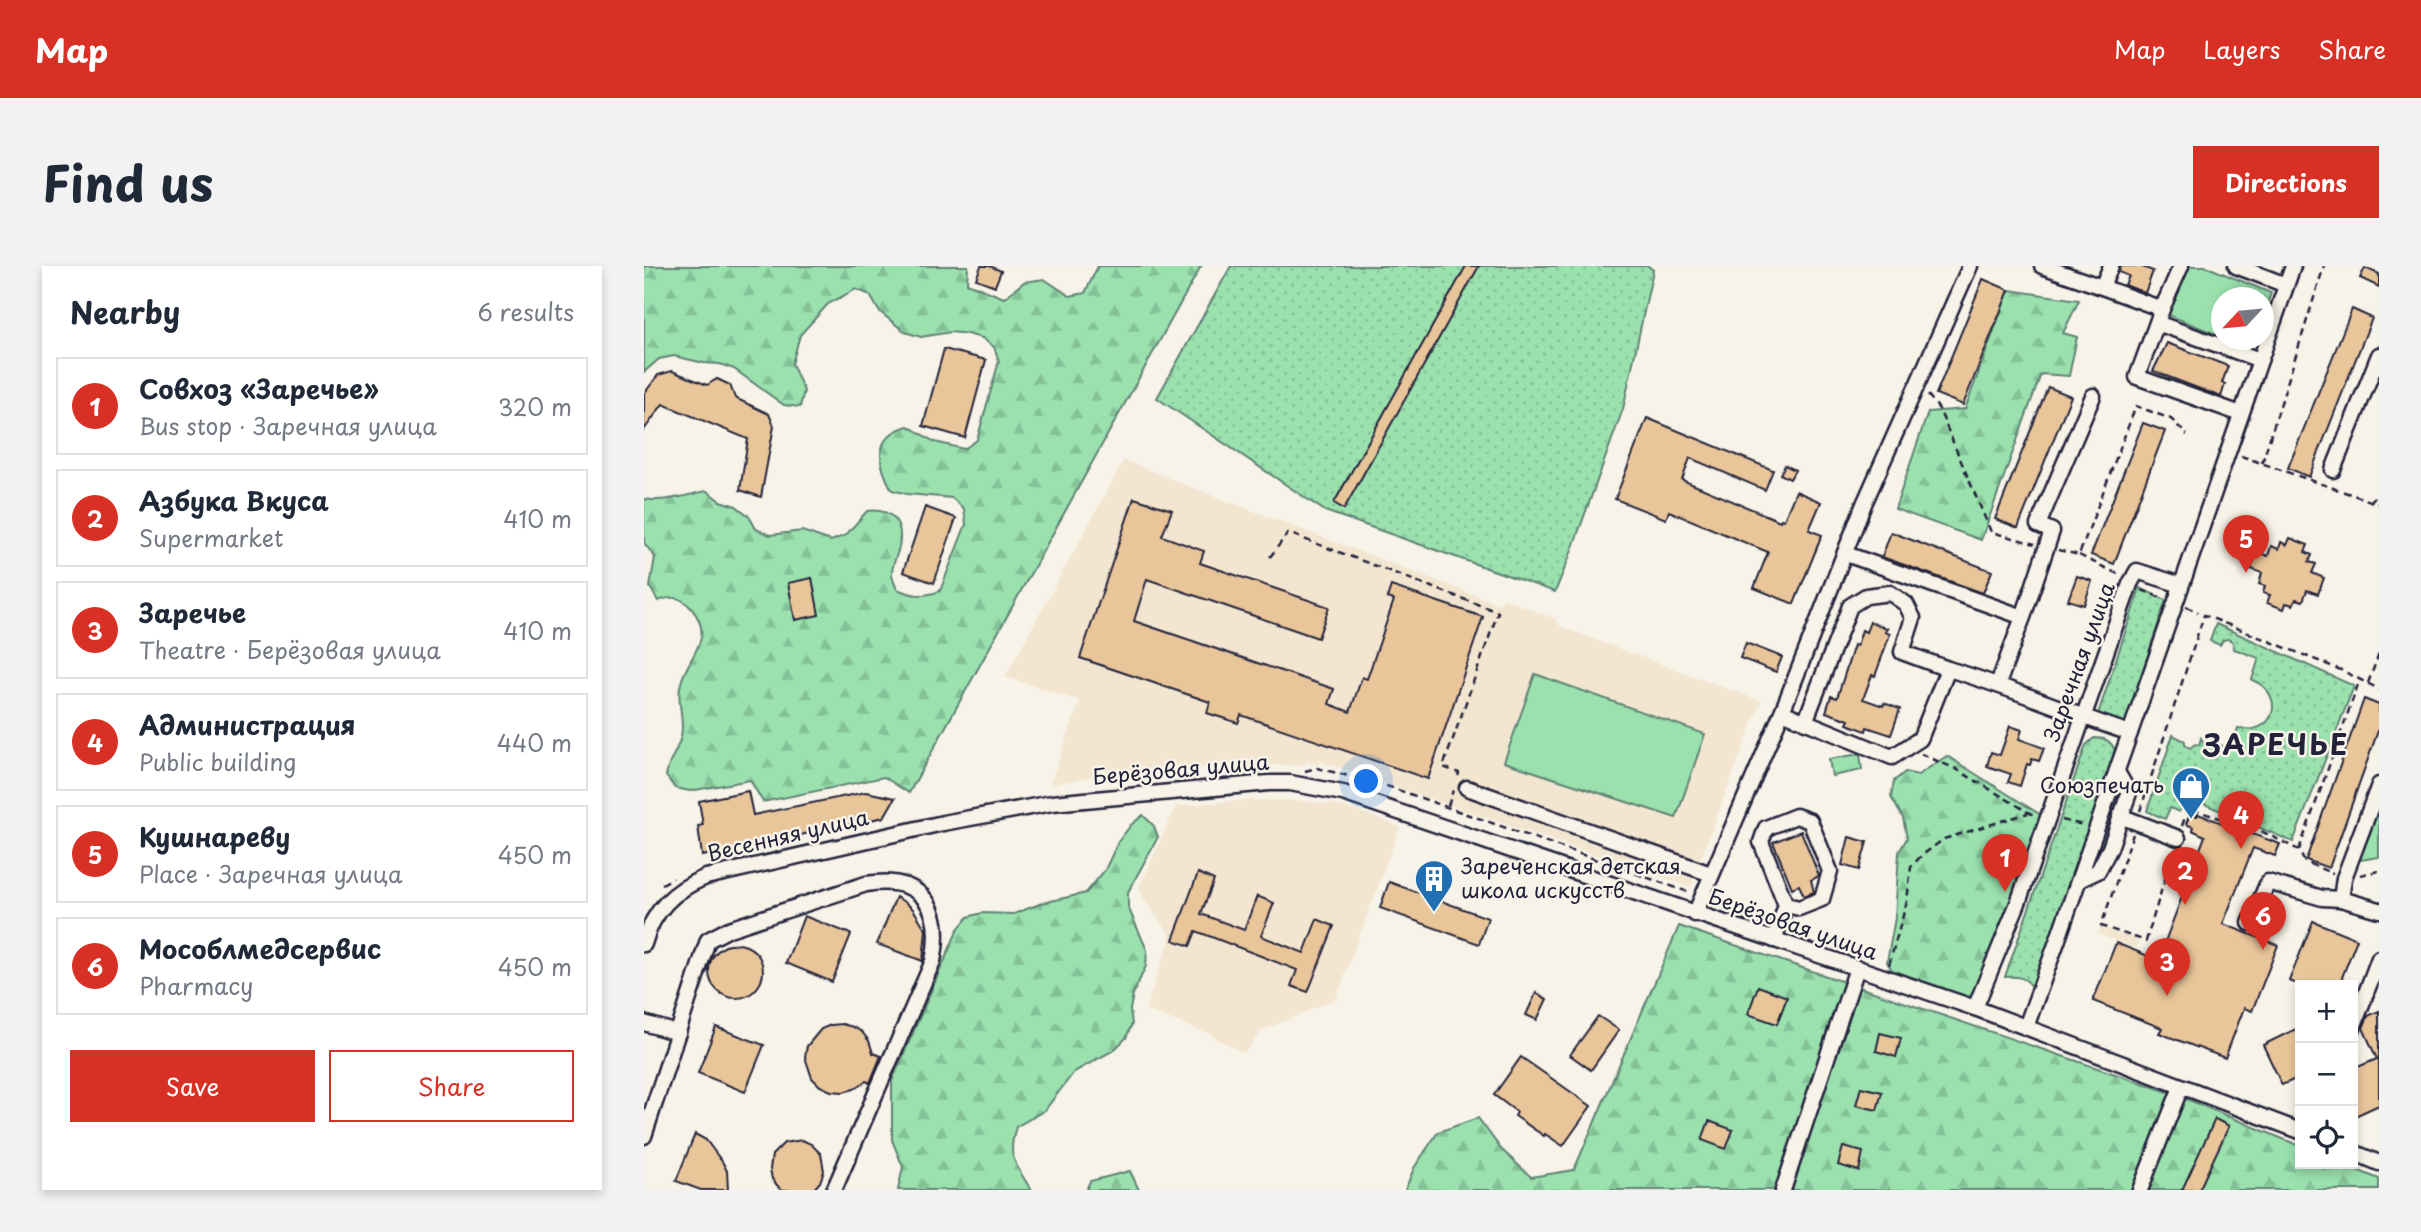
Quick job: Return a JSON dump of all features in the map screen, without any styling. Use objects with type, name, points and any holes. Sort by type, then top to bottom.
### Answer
[{"type":"street","points":[[1695,914],[1782,712],[1864,504],[1970,266]]},
{"type":"street","points":[[2042,266],[2102,287],[2260,360]]},
{"type":"street","points":[[2102,287],[2111,266]]},
{"type":"street","points":[[2181,266],[2137,377],[2241,414]]},
{"type":"street","points":[[2236,266],[2287,285]]},
{"type":"street","points":[[2026,1027],[2293,266]]},
{"type":"street","points":[[2333,470],[2379,355]]},
{"type":"street","points":[[1998,684],[2052,531],[2038,526],[2093,396]]},
{"type":"street","points":[[1846,554],[2023,617]]},
{"type":"street","name":"Заречная улица","points":[[1975,1008],[2018,903],[2126,590],[2137,571],[2181,585]]},
{"type":"street","points":[[1805,722],[1850,606],[1866,596],[1890,593],[1906,604],[1913,618],[1902,652],[2130,733]]},
{"type":"street","points":[[1782,712],[1892,757],[1920,739],[1948,669]]},
{"type":"street","points":[[2078,880],[2098,871],[2110,848],[2129,793],[2117,772]]},
{"type":"street","name":"Берёзовая улица","points":[[973,816],[1066,802],[1236,784],[1290,783],[1343,793],[1975,1008],[2295,1129]]},
{"type":"street","points":[[2341,899],[2344,878],[2379,785]]},
{"type":"street","points":[[1467,788],[1711,874]]},
{"type":"street","name":"Весенняя улица","points":[[644,944],[653,920],[666,901],[681,889],[706,877],[973,816]]},
{"type":"street","points":[[1774,940],[1786,905],[1760,842],[1766,828],[1796,816],[1810,821],[1830,871],[1822,899],[1799,908],[1786,905]]},
{"type":"street","points":[[2120,816],[2178,838]]},
{"type":"street","points":[[644,1136],[708,940],[866,884],[886,881],[902,883],[913,888],[923,898],[936,925],[937,940],[933,961],[834,1190]]},
{"type":"street","points":[[2250,923],[2268,882],[2322,898],[2341,899],[2379,910]]},
{"type":"street","points":[[2358,1015],[2379,958]]},
{"type":"street","points":[[1783,1190],[1857,968]]},
{"type":"street","points":[[644,1023],[678,1032]]},
{"type":"street","points":[[2140,1190],[2181,1087]]},
{"type":"street","points":[[2358,1154],[2379,1163]]},
{"type":"path","points":[[2262,463],[2325,266]]},
{"type":"path","points":[[1927,395],[1939,409],[1991,532],[2079,555],[2122,576]]},
{"type":"path","points":[[2079,555],[2136,406],[2171,418],[2187,435]]},
{"type":"path","points":[[2241,456],[2379,504]]},
{"type":"path","points":[[2370,502],[2379,492]]},
{"type":"path","points":[[1270,557],[1288,533],[1498,612],[1443,767],[1459,773],[1448,806]]},
{"type":"path","points":[[2138,589],[2164,599]]},
{"type":"path","points":[[2186,607],[2197,612]]},
{"type":"path","points":[[2300,850],[2261,831],[2188,808],[2146,941],[2102,926],[2204,615],[2379,689]]},
{"type":"path","points":[[2368,683],[2379,654]]},
{"type":"path","points":[[2360,680],[2300,850],[2304,861],[2344,878],[2379,871]]},
{"type":"path","points":[[1916,752],[1956,769],[2038,817]]},
{"type":"path","points":[[1887,970],[1908,901],[1911,867],[1944,839],[2028,813]]},
{"type":"path","points":[[2056,818],[2087,827]]},
{"type":"shaded area","points":[[1124,460],[1499,604],[1504,599],[1556,619],[1561,627],[1761,701],[1690,887],[1320,761],[1318,765],[1307,761],[1304,766],[1254,764],[1103,774],[1050,785],[1080,701],[1005,677]]},
{"type":"shaded area","points":[[1244,800],[1292,800],[1333,804],[1400,827],[1336,999],[1262,1031],[1244,1053],[1207,1033],[1145,1010],[1170,934],[1144,900],[1139,888],[1176,806]]},
{"type":"shaded area","points":[[2101,926],[2139,941],[2136,949],[2098,934]]},
{"type":"green space","points":[[644,266],[968,266],[967,283],[1004,298],[1024,282],[1044,279],[1070,296],[1085,293],[1098,266],[1201,266],[909,793],[884,777],[763,802],[750,780],[690,791],[675,788],[666,776],[682,730],[680,687],[698,648],[701,629],[698,619],[684,601],[668,598],[658,601],[650,587],[655,557],[644,543],[644,499],[667,499],[707,491],[720,501],[736,506],[749,516],[756,529],[770,535],[802,531],[831,541],[846,535],[867,511],[883,512],[894,518],[899,530],[899,547],[892,574],[897,589],[918,595],[940,591],[966,524],[964,509],[952,498],[892,490],[883,470],[881,452],[889,436],[908,426],[935,442],[964,449],[977,440],[999,361],[994,347],[982,338],[967,334],[951,332],[921,337],[905,332],[879,311],[870,295],[856,289],[828,304],[800,335],[792,364],[804,391],[800,407],[784,405],[734,369],[720,364],[674,356],[659,359],[644,372]]},
{"type":"green space","points":[[1231,266],[1648,266],[1653,270],[1623,409],[1555,592],[1325,511],[1157,398]]},
{"type":"green space","points":[[2186,266],[2205,266],[2256,287],[2211,287],[2211,332],[2166,314]]},
{"type":"green space","points":[[2009,290],[2079,300],[2063,333],[2077,337],[2069,376],[2041,374],[1981,540],[1895,509],[1928,412],[1965,409]]},
{"type":"green space","points":[[2140,588],[2166,600],[2125,726],[2097,717]]},
{"type":"green space","points":[[2216,624],[2354,686],[2293,842],[2193,799],[2190,806],[2183,803],[2179,812],[2170,808],[2165,819],[2147,811],[2173,735],[2185,741],[2185,745],[2190,748],[2195,744],[2199,745],[2201,738],[2205,745],[2211,746],[2214,743],[2231,749],[2238,728],[2260,727],[2268,721],[2272,713],[2270,695],[2263,686],[2252,680],[2259,658],[2234,649],[2233,642],[2228,639],[2223,640],[2220,645],[2210,641]]},
{"type":"green space","points":[[1535,674],[1705,734],[1676,818],[1504,762]]},
{"type":"green space","points":[[2094,738],[2107,740],[2115,750],[2033,989],[2022,978],[2005,977],[2086,745]]},
{"type":"green space","points":[[1860,754],[1862,770],[1832,776],[1829,759]]},
{"type":"green space","points":[[1947,756],[2041,815],[1977,1000],[1892,970],[1887,962],[1895,918],[1899,852],[1907,838],[1903,818],[1891,797],[1894,781],[1905,772],[1918,775]]},
{"type":"green space","points":[[2379,809],[2379,857],[2360,860],[2360,859]]},
{"type":"green space","points":[[1143,815],[1154,826],[1158,837],[1128,892],[1128,907],[1147,950],[1146,966],[1133,994],[1130,1010],[1132,1024],[1126,1038],[1114,1050],[1074,1072],[1045,1110],[1016,1127],[1012,1154],[1031,1190],[898,1190],[903,1167],[892,1140],[892,1081],[958,929],[968,917],[982,913],[1014,914],[1042,903],[1086,893],[1105,870],[1118,842]]},
{"type":"green space","points":[[1679,926],[2177,1095],[2295,1144],[2295,1169],[2354,1169],[2379,1179],[2379,1190],[1405,1190],[1414,1168],[1438,1132],[1478,1118],[1501,1149],[1531,1177],[1574,1170]]},
{"type":"green space","points":[[1130,1171],[1139,1190],[1086,1190],[1090,1181]]},
{"type":"building","points":[[981,266],[990,266],[1001,271],[995,286],[976,279]]},
{"type":"building","points":[[1466,266],[1479,266],[1344,509],[1334,503]]},
{"type":"building","points":[[2120,266],[2140,266],[2153,271],[2145,293],[2125,285],[2129,276],[2119,272]]},
{"type":"building","points":[[2365,268],[2379,274],[2379,287],[2360,278]]},
{"type":"building","points":[[1983,279],[2009,290],[1963,405],[1936,394]]},
{"type":"building","points":[[2352,309],[2372,318],[2309,477],[2288,468]]},
{"type":"building","points":[[2167,343],[2228,366],[2222,383],[2225,384],[2221,397],[2153,371]]},
{"type":"building","points":[[944,349],[986,360],[965,438],[923,426]]},
{"type":"building","points":[[672,371],[707,385],[717,379],[730,385],[735,398],[769,414],[774,426],[761,497],[740,490],[748,439],[663,404],[644,430],[644,394],[658,375]]},
{"type":"building","points":[[2048,387],[2071,396],[2018,528],[1995,519]]},
{"type":"building","points":[[1647,418],[1773,470],[1765,490],[1690,458],[1682,480],[1780,521],[1784,520],[1796,491],[1821,502],[1809,530],[1822,535],[1794,604],[1754,588],[1768,552],[1669,511],[1666,519],[1615,499]]},
{"type":"building","points":[[2143,423],[2165,431],[2114,564],[2091,555]]},
{"type":"building","points":[[1785,465],[1795,470],[1790,479],[1780,474]]},
{"type":"building","points":[[1134,498],[1172,510],[1162,536],[1204,551],[1200,563],[1329,607],[1318,638],[1147,579],[1134,621],[1334,689],[1329,704],[1350,712],[1362,677],[1367,679],[1394,600],[1387,598],[1391,586],[1483,617],[1428,779],[1241,715],[1238,723],[1207,713],[1210,702],[1080,658]]},
{"type":"building","points":[[925,507],[956,518],[934,583],[903,572]]},
{"type":"building","points":[[1891,532],[1992,571],[1983,593],[1882,557]]},
{"type":"building","points":[[2290,538],[2308,545],[2305,552],[2312,555],[2309,562],[2316,564],[2312,573],[2324,578],[2318,594],[2307,590],[2303,601],[2296,599],[2293,605],[2286,603],[2284,609],[2267,603],[2270,595],[2263,593],[2265,586],[2259,584],[2262,573],[2251,569],[2257,552],[2268,556],[2271,546],[2279,549],[2281,542],[2287,545]]},
{"type":"building","points":[[2077,576],[2092,581],[2084,605],[2068,600]]},
{"type":"building","points":[[812,578],[819,615],[795,620],[788,583]]},
{"type":"building","points":[[1870,622],[1887,628],[1885,632],[1890,634],[1875,676],[1872,675],[1863,699],[1900,709],[1891,735],[1867,727],[1866,731],[1847,724],[1849,720],[1826,712],[1831,696],[1837,698],[1854,645],[1857,646],[1862,630],[1866,632]]},
{"type":"building","points":[[1746,643],[1782,657],[1776,672],[1740,658]]},
{"type":"building","points":[[2364,699],[2379,705],[2379,728],[2329,868],[2306,860]]},
{"type":"building","points":[[2010,726],[2022,730],[2019,739],[2044,748],[2039,761],[2032,759],[2030,765],[2027,764],[2020,786],[2008,782],[2011,774],[1987,766],[1991,752],[2000,755]]},
{"type":"building","points":[[748,791],[753,815],[866,792],[895,798],[884,817],[702,856],[698,826],[703,825],[699,801]]},
{"type":"building","points":[[2190,814],[2198,814],[2280,844],[2275,856],[2253,848],[2223,924],[2278,945],[2252,1011],[2244,1008],[2225,1058],[2159,1033],[2162,1028],[2093,1001],[2116,943],[2158,960],[2205,836],[2186,824]]},
{"type":"building","points":[[1801,831],[1819,876],[1811,880],[1814,892],[1804,896],[1799,885],[1792,888],[1773,842]]},
{"type":"building","points":[[1849,837],[1867,842],[1859,870],[1842,865]]},
{"type":"building","points":[[1198,873],[1214,880],[1201,914],[1244,930],[1257,896],[1274,903],[1261,936],[1304,953],[1317,919],[1334,926],[1308,992],[1291,986],[1297,970],[1196,931],[1190,946],[1173,940]]},
{"type":"building","name":"Зареченская детская школа искусств","points":[[1389,882],[1488,918],[1479,944],[1380,908]]},
{"type":"building","points":[[896,897],[913,909],[926,930],[923,961],[877,944]]},
{"type":"building","points":[[804,916],[851,934],[832,982],[786,963]]},
{"type":"building","points":[[2313,921],[2357,939],[2341,980],[2295,980],[2295,983],[2289,981]]},
{"type":"building","points":[[736,944],[755,952],[763,971],[755,990],[736,998],[717,990],[709,971],[717,952]]},
{"type":"building","points":[[1758,986],[1787,997],[1777,1024],[1748,1014]]},
{"type":"building","points":[[1536,993],[1547,999],[1537,1020],[1526,1015]]},
{"type":"building","points":[[2379,1011],[2379,1105],[2358,1115],[2358,1067],[2377,1059],[2363,1028],[2368,1016]]},
{"type":"building","points":[[1598,1016],[1619,1030],[1591,1070],[1570,1055]]},
{"type":"building","points":[[842,1024],[862,1032],[873,1053],[881,1056],[870,1083],[866,1081],[843,1092],[820,1086],[812,1078],[805,1057],[807,1046],[821,1029]]},
{"type":"building","points":[[716,1027],[764,1045],[745,1092],[698,1073]]},
{"type":"building","points":[[2295,1029],[2295,1079],[2282,1085],[2263,1045]]},
{"type":"building","points":[[1880,1033],[1901,1038],[1896,1057],[1876,1051]]},
{"type":"building","points":[[1521,1057],[1591,1106],[1563,1146],[1515,1116],[1517,1112],[1494,1095]]},
{"type":"building","points":[[1861,1087],[1882,1092],[1877,1110],[1856,1105]]},
{"type":"building","points":[[2215,1119],[2229,1126],[2199,1190],[2182,1190]]},
{"type":"building","points":[[1709,1121],[1733,1130],[1726,1149],[1702,1140]]},
{"type":"building","points":[[695,1134],[706,1140],[723,1163],[727,1171],[728,1190],[701,1190],[676,1181]]},
{"type":"building","points":[[802,1140],[811,1144],[821,1154],[824,1171],[820,1182],[813,1190],[781,1190],[772,1179],[772,1155],[784,1143]]},
{"type":"building","points":[[1843,1147],[1863,1152],[1859,1171],[1838,1165]]},
{"type":"place","name":"Кушнареву","points":[[2246,573]]},
{"type":"place","name":"Союзпечать","points":[[2191,820]]},
{"type":"place","name":"Администрация","points":[[2241,849]]},
{"type":"place","name":"Совхоз «Заречье»","points":[[2005,892]]},
{"type":"place","name":"Азбука Вкуса","points":[[2185,905]]},
{"type":"place","name":"Зареченская детская школа искусств","points":[[1434,913]]},
{"type":"place","name":"Мособлмедсервис","points":[[2263,950]]},
{"type":"place","name":"Заречье","points":[[2167,996]]},
{"type":"district","name":"ЗАРЕЧЬЕ","points":[[2276,745]]}]
